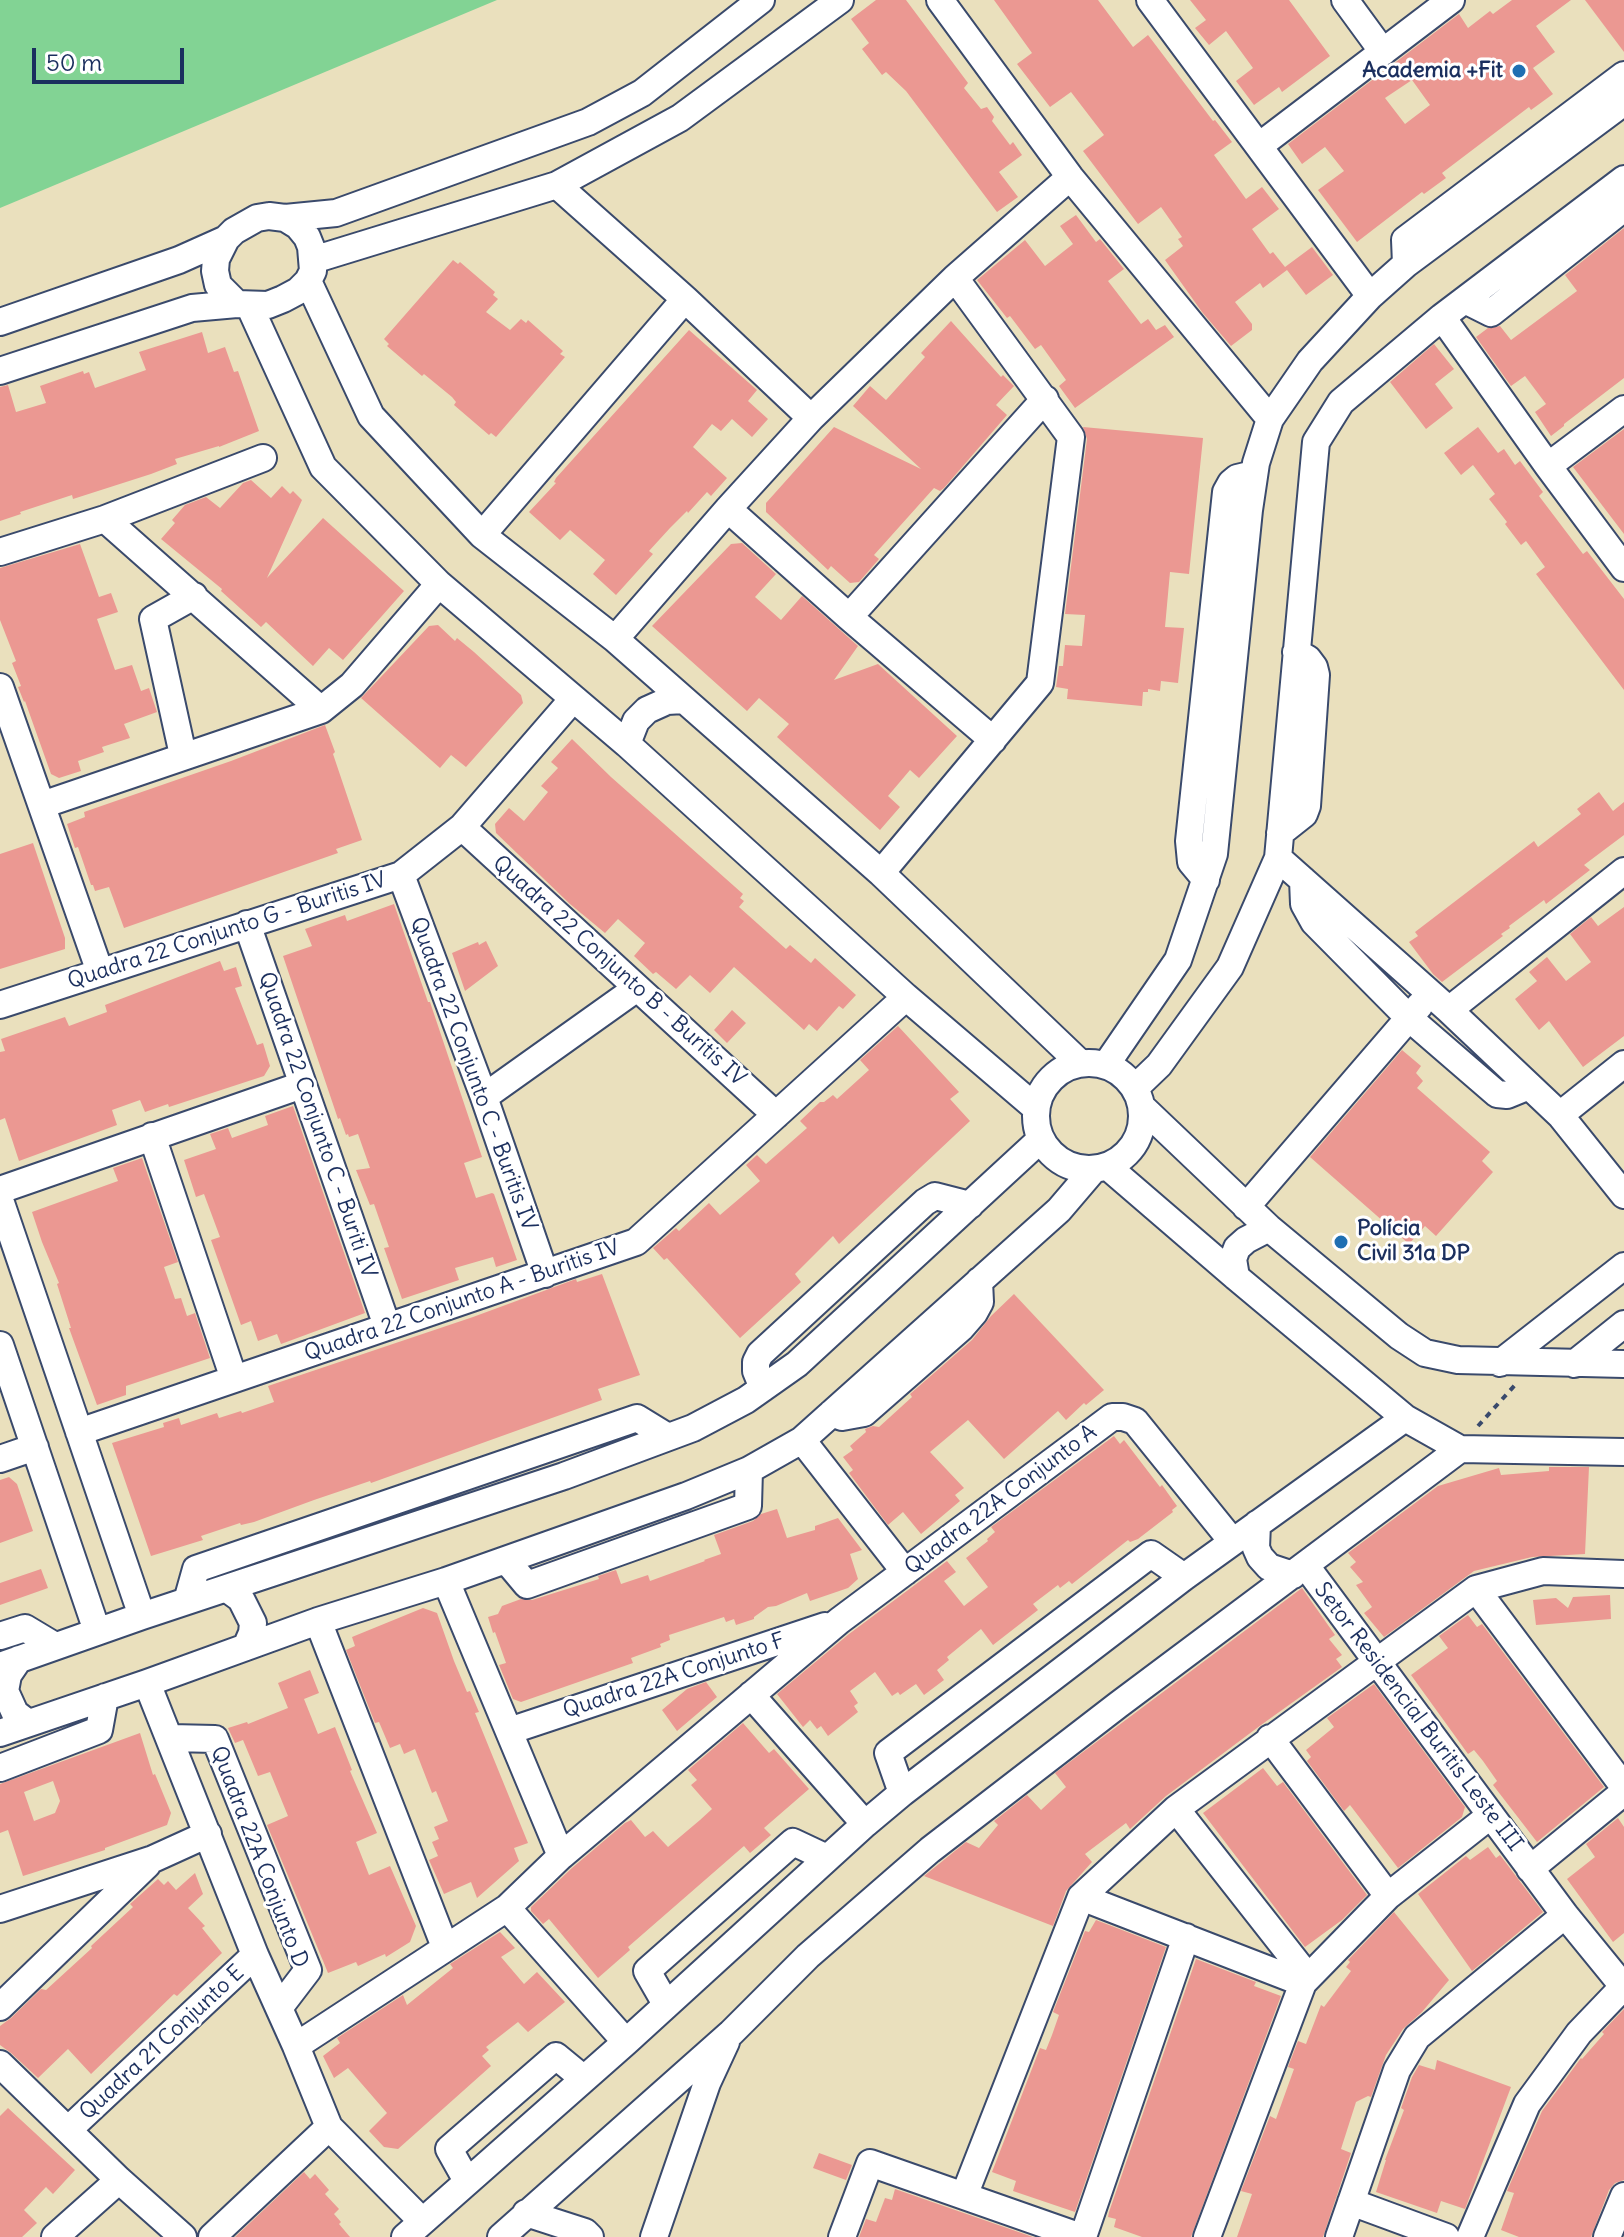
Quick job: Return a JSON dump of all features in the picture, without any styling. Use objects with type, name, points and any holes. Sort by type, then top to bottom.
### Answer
[{"type":"street","points":[[761,0],[642,93],[588,122],[336,213],[257,218],[226,239],[216,259],[218,285],[243,305],[323,467],[439,584],[627,744],[906,997],[1036,1108]]},
{"type":"street","points":[[0,371],[192,308],[268,305],[298,291],[311,271],[557,185],[680,118],[840,0]]},
{"type":"street","points":[[940,0],[1070,177],[1270,419]]},
{"type":"street","points":[[1150,0],[1370,296]]},
{"type":"street","points":[[1345,0],[1383,52]]},
{"type":"street","points":[[1259,146],[1451,0]]},
{"type":"street","points":[[1406,264],[1405,240],[1624,75]]},
{"type":"street","points":[[1093,1064],[1178,960],[1214,854],[1254,474],[1270,419],[1310,361],[1370,296],[1406,264],[1624,102]]},
{"type":"street","points":[[615,639],[811,418],[955,278],[1070,177]]},
{"type":"street","points":[[0,1733],[318,1621],[506,1560],[686,1496],[749,1470],[802,1440],[1059,1210],[1100,1168],[1123,1157],[1135,1143],[1142,1126],[1139,1098],[1159,1065],[1230,967],[1279,845],[1316,442],[1341,402],[1442,317],[1624,179]]},
{"type":"street","points":[[557,185],[685,299],[811,418]]},
{"type":"street","points":[[1465,300],[1491,313],[1624,208]]},
{"type":"street","points":[[285,218],[298,226],[307,237],[311,271],[371,416],[482,535],[615,639],[1093,1064]]},
{"type":"street","points":[[0,299],[11,318],[179,260],[226,239]]},
{"type":"street","points":[[881,873],[1040,683],[1071,437],[955,278]]},
{"type":"street","points":[[482,535],[685,299]]},
{"type":"street","points":[[1442,317],[1624,568]]},
{"type":"street","points":[[849,617],[1045,399]]},
{"type":"street","points":[[1548,466],[1624,409]]},
{"type":"street","points":[[0,552],[105,519],[263,458]]},
{"type":"street","points":[[728,509],[993,740]]},
{"type":"street","points":[[105,519],[321,710]]},
{"type":"street","points":[[42,805],[321,710],[352,685],[439,584]]},
{"type":"street","points":[[183,755],[153,619],[194,596]]},
{"type":"street","points":[[0,687],[100,972]]},
{"type":"street","name":"Quadra 22 Conjunto G - Buritis IV","points":[[0,1005],[401,875],[462,827],[573,699]]},
{"type":"street","points":[[627,744],[636,721],[647,710],[667,701],[684,700]]},
{"type":"street","name":"Quadra 22 Conjunto B - Buritis IV","points":[[462,827],[776,1115]]},
{"type":"street","points":[[1279,845],[1303,880],[1440,1002],[1560,1115],[1624,1195]]},
{"type":"street","points":[[1246,1207],[1409,1018],[1440,1002],[1624,871]]},
{"type":"street","name":"Quadra 22 Conjunto C - Buritis IV","points":[[401,875],[484,1097],[545,1274]]},
{"type":"street","points":[[1303,880],[1304,904],[1314,922],[1409,1018],[1497,1094],[1507,1095],[1529,1086]]},
{"type":"street","name":"Quadra 22 Conjunto C - Buriti IV","points":[[247,924],[387,1326]]},
{"type":"street","points":[[484,1097],[637,988]]},
{"type":"street","name":"Quadra 22 Conjunto A - Buritis IV","points":[[79,1432],[636,1242],[906,997]]},
{"type":"street","points":[[1624,1364],[1500,1363],[1458,1360],[1425,1353],[1399,1336],[1246,1207],[1139,1098],[1118,1070],[1093,1064],[1064,1068],[1051,1078],[1041,1092],[1036,1108],[1036,1124],[1050,1153],[1077,1168],[1100,1168],[1405,1418],[1463,1449],[1624,1452]]},
{"type":"street","points":[[1560,1115],[1624,1064]]},
{"type":"street","points":[[0,1190],[302,1085]]},
{"type":"street","points":[[152,1136],[234,1379]]},
{"type":"street","points":[[28,1723],[15,1713],[5,1691],[10,1663],[97,1631],[564,1476],[693,1428],[746,1400],[797,1364],[1041,1139]]},
{"type":"street","points":[[0,1200],[142,1616]]},
{"type":"street","points":[[1236,1277],[1233,1259],[1237,1248],[1269,1228]]},
{"type":"street","points":[[1500,1363],[1624,1266]]},
{"type":"street","points":[[1574,1364],[1624,1324]]},
{"type":"street","points":[[0,1345],[97,1631]]},
{"type":"street","name":"Quadra 22A Conjunto A","points":[[296,2046],[507,1908],[561,1856],[839,1621],[1112,1417],[1135,1421],[1232,1541]]},
{"type":"street","points":[[187,1601],[196,1569],[637,1418],[668,1437]]},
{"type":"street","points":[[147,1683],[255,1955],[329,2127],[414,2229],[902,1793],[1232,1541],[1405,1418]]},
{"type":"street","points":[[802,1440],[905,1572]]},
{"type":"street","points":[[0,1459],[35,1447]]},
{"type":"street","points":[[501,2237],[731,2033],[808,1956],[930,1850],[1118,1705],[1463,1449]]},
{"type":"street","points":[[1257,1524],[1256,1548],[1269,1567],[1300,1571]]},
{"type":"street","points":[[902,1793],[888,1753],[1151,1554],[1184,1577]]},
{"type":"street","name":"Setor Residencial Buritis Leste III","points":[[1300,1571],[1376,1660],[1530,1869],[1623,1986],[1579,2033],[1527,2104],[1470,2237]]},
{"type":"street","points":[[964,2196],[1081,1897],[1176,1809],[1476,1589],[1543,1571],[1624,1574]]},
{"type":"street","points":[[446,1581],[561,1856]]},
{"type":"street","points":[[226,1588],[241,1599],[253,1623],[246,1647]]},
{"type":"street","points":[[1476,1589],[1624,1790]]},
{"type":"street","points":[[318,1621],[445,1947]]},
{"type":"street","name":"Quadra 22A Conjunto F","points":[[509,1731],[839,1621]]},
{"type":"street","points":[[0,1636],[25,1628],[55,1646]]},
{"type":"street","points":[[751,1695],[865,1824]]},
{"type":"street","points":[[0,1768],[99,1730],[105,1697]]},
{"type":"street","name":"Quadra 22A Conjunto D","points":[[171,1738],[215,1739],[308,1970],[279,2008]]},
{"type":"street","points":[[1270,1738],[1388,1896]]},
{"type":"street","name":"Setor Residencial Buritis Leste III","points":[[1530,1869],[1624,1790]]},
{"type":"street","points":[[1176,1809],[1305,1980]]},
{"type":"street","points":[[1207,2237],[1305,1980],[1388,1896],[1491,1815]]},
{"type":"street","points":[[0,1909],[153,1859],[208,1834]]},
{"type":"street","points":[[666,2004],[647,1971],[793,1842],[827,1858]]},
{"type":"street","points":[[0,2007],[153,1859]]},
{"type":"street","points":[[1081,1897],[1305,1980]]},
{"type":"street","points":[[507,1908],[626,2042]]},
{"type":"street","points":[[1339,2237],[1397,2070],[1417,2037],[1565,1915]]},
{"type":"street","points":[[842,2237],[870,2163],[1082,2237],[1186,1937]]},
{"type":"street","name":"Quadra 21 Conjunto E","points":[[68,2130],[255,1955]]},
{"type":"street","points":[[654,2237],[707,2083],[731,2033]]},
{"type":"street","points":[[467,2181],[449,2149],[556,2056],[584,2079]]},
{"type":"street","points":[[0,2064],[119,2180],[183,2237]]},
{"type":"street","points":[[212,2237],[329,2127]]},
{"type":"street","points":[[55,2237],[119,2180]]},
{"type":"street","points":[[1607,2237],[1624,2196]]},
{"type":"street","points":[[1351,2202],[1446,2237]]},
{"type":"street","points":[[526,2213],[585,2232],[590,2237]]},
{"type":"path","points":[[1463,1449],[1475,1429],[1511,1388],[1542,1363]]},
{"type":"green space","points":[[0,0],[497,0],[0,208]]},
{"type":"building","points":[[876,0],[906,0],[968,83],[964,88],[981,109],[987,107],[994,117],[992,121],[1022,155],[999,172],[1018,197],[997,212],[906,91],[886,72],[882,75],[862,49],[869,43],[851,19]]},
{"type":"building","points":[[994,0],[1098,0],[1133,47],[1148,35],[1232,142],[1214,155],[1246,199],[1262,187],[1279,209],[1252,229],[1270,254],[1273,252],[1285,267],[1312,247],[1333,275],[1306,295],[1287,270],[1263,288],[1260,283],[1235,302],[1252,324],[1252,330],[1231,346],[1165,260],[1183,246],[1178,239],[1182,237],[1161,207],[1138,224],[1083,151],[1104,135],[1071,92],[1050,107],[1017,64],[1032,53]]},
{"type":"building","points":[[1190,0],[1289,0],[1330,56],[1282,92],[1279,87],[1254,105],[1236,81],[1253,68],[1226,31],[1209,45],[1195,28],[1206,20]]},
{"type":"building","points":[[1512,0],[1571,0],[1536,26],[1555,52],[1533,68],[1553,94],[1531,110],[1529,107],[1442,173],[1446,178],[1424,194],[1422,192],[1357,242],[1318,190],[1344,171],[1325,147],[1302,164],[1288,144],[1459,14],[1468,28],[1490,11],[1493,14]],"holes":[[[1412,80],[1430,105],[1405,124],[1385,98]]]},
{"type":"building","points":[[1585,0],[1624,0],[1624,52]]},
{"type":"building","points":[[1076,215],[1096,242],[1100,239],[1124,269],[1108,281],[1141,324],[1148,319],[1156,330],[1165,325],[1174,337],[1075,408],[1059,386],[1066,380],[1041,345],[1035,349],[977,280],[1025,240],[1045,266],[1073,244],[1060,226]]},
{"type":"building","points":[[1624,228],[1624,378],[1551,436],[1535,412],[1546,404],[1525,376],[1511,386],[1476,337],[1488,328],[1500,326],[1511,340],[1577,291],[1565,275]]},
{"type":"building","points":[[453,260],[458,264],[460,262],[495,292],[493,295],[498,299],[486,312],[510,330],[521,319],[526,323],[528,320],[563,351],[560,354],[565,357],[496,437],[491,433],[489,435],[454,405],[456,402],[452,397],[424,374],[422,376],[387,346],[389,344],[384,339]]},
{"type":"building","points":[[951,321],[1001,377],[1003,375],[1014,386],[996,405],[1007,415],[944,488],[940,491],[934,488],[874,555],[879,559],[859,582],[850,583],[831,566],[828,570],[766,512],[766,503],[834,427],[921,469],[853,406],[870,386],[886,400],[925,357],[921,353]]},
{"type":"building","points":[[689,330],[757,390],[748,401],[768,419],[752,437],[732,419],[721,431],[712,424],[693,447],[727,478],[711,496],[707,492],[670,528],[649,551],[653,554],[616,595],[593,574],[605,560],[570,530],[560,540],[529,512]]},
{"type":"building","points":[[202,332],[208,353],[225,347],[234,372],[238,371],[259,431],[219,447],[175,459],[177,464],[151,474],[73,499],[72,495],[0,521],[0,387],[8,385],[16,412],[46,403],[40,386],[83,371],[84,374],[89,372],[95,388],[146,370],[139,352]]},
{"type":"building","points":[[1434,344],[1454,369],[1435,384],[1453,408],[1426,429],[1390,382]]},
{"type":"building","points":[[1083,427],[1203,438],[1189,574],[1170,572],[1165,627],[1184,628],[1178,683],[1161,681],[1160,691],[1148,689],[1148,692],[1143,692],[1142,706],[1067,699],[1068,689],[1056,687],[1059,666],[1063,666],[1065,645],[1082,646],[1085,615],[1065,614],[1087,439]]},
{"type":"building","points":[[1478,427],[1498,453],[1504,449],[1515,465],[1520,461],[1543,492],[1539,496],[1583,554],[1587,551],[1624,599],[1624,690],[1536,574],[1545,567],[1526,541],[1521,545],[1505,524],[1507,522],[1489,499],[1495,494],[1473,465],[1461,475],[1444,453]]},
{"type":"building","points":[[1624,429],[1624,534],[1573,467]]},
{"type":"building","points":[[251,480],[271,498],[282,486],[302,500],[267,578],[323,518],[404,591],[343,660],[329,648],[313,666],[266,622],[261,627],[222,589],[161,539],[185,505],[206,497],[220,508],[243,483]]},
{"type":"building","points":[[742,543],[776,574],[755,597],[781,620],[802,596],[858,646],[834,680],[878,664],[957,736],[919,778],[910,770],[888,796],[900,807],[880,830],[777,737],[789,724],[759,698],[747,711],[652,626],[731,544]]},
{"type":"building","points":[[80,544],[99,597],[111,593],[118,612],[97,619],[115,670],[132,665],[141,691],[149,688],[157,712],[124,724],[130,738],[102,747],[104,752],[78,761],[81,771],[59,778],[51,774],[18,687],[21,686],[12,663],[16,661],[0,620],[0,568]]},
{"type":"building","points":[[438,625],[455,641],[457,638],[474,652],[521,695],[523,703],[466,767],[451,755],[440,768],[361,698],[429,626]]},
{"type":"building","points":[[325,725],[362,840],[336,849],[338,853],[124,928],[109,887],[95,891],[91,885],[67,824],[85,817],[84,812]]},
{"type":"building","points":[[572,739],[743,894],[740,898],[744,901],[739,907],[786,949],[790,945],[811,963],[815,958],[856,995],[843,1009],[839,1006],[817,1031],[809,1024],[804,1030],[734,967],[710,993],[690,975],[676,989],[656,972],[653,974],[634,956],[645,943],[618,919],[605,933],[496,833],[495,824],[509,808],[524,821],[548,792],[541,786],[558,768],[551,762]]},
{"type":"building","points":[[1599,792],[1613,811],[1624,802],[1624,835],[1584,865],[1590,870],[1546,904],[1544,900],[1509,926],[1501,934],[1503,936],[1442,982],[1409,942],[1418,936],[1415,932],[1534,841],[1538,847],[1581,814],[1577,809]]},
{"type":"building","points":[[33,843],[65,938],[65,949],[0,969],[0,854]]},
{"type":"building","points":[[394,904],[482,1157],[464,1163],[476,1198],[494,1194],[517,1260],[496,1267],[493,1257],[455,1268],[459,1280],[402,1299],[384,1248],[389,1247],[374,1204],[370,1205],[356,1170],[370,1168],[358,1134],[346,1135],[338,1119],[283,956],[312,946],[305,929],[345,915],[347,921]]},
{"type":"building","points":[[1624,907],[1624,1036],[1583,1067],[1549,1021],[1539,1030],[1515,999],[1537,981],[1529,972],[1547,957],[1566,981],[1591,962],[1570,934],[1591,917],[1598,926]]},
{"type":"building","points":[[486,941],[498,966],[465,991],[452,953]]},
{"type":"building","points":[[220,961],[224,971],[236,967],[242,986],[235,988],[257,1045],[263,1043],[270,1066],[264,1076],[145,1112],[140,1100],[112,1110],[117,1125],[19,1161],[5,1118],[0,1120],[0,1052],[5,1051],[1,1039],[65,1017],[69,1026],[107,1012],[105,1005]]},
{"type":"building","points":[[732,1010],[746,1023],[727,1043],[714,1030]]},
{"type":"building","points":[[898,1026],[959,1092],[950,1099],[970,1121],[839,1244],[833,1236],[795,1274],[801,1282],[740,1338],[667,1258],[664,1260],[653,1248],[676,1228],[679,1231],[709,1203],[720,1215],[760,1181],[746,1165],[757,1155],[766,1164],[807,1128],[800,1121],[820,1102],[833,1095],[837,1099],[869,1070],[860,1060]]},
{"type":"building","points":[[1402,1050],[1421,1066],[1416,1073],[1423,1081],[1417,1088],[1490,1152],[1482,1161],[1493,1172],[1436,1236],[1425,1226],[1409,1244],[1310,1157]]},
{"type":"building","points":[[293,1106],[365,1313],[281,1344],[277,1334],[258,1341],[251,1321],[241,1325],[211,1240],[220,1237],[204,1194],[196,1197],[184,1160],[216,1149],[210,1134],[228,1128],[232,1138],[268,1125],[265,1116]]},
{"type":"building","points":[[142,1158],[178,1262],[164,1267],[175,1299],[181,1298],[187,1316],[195,1313],[210,1358],[126,1386],[126,1395],[97,1405],[69,1328],[59,1283],[32,1212],[118,1181],[113,1168]]},
{"type":"building","points":[[602,1274],[640,1375],[598,1389],[602,1400],[371,1483],[254,1522],[240,1523],[201,1536],[203,1540],[151,1556],[112,1443],[164,1427],[163,1423],[179,1418],[181,1425],[217,1413],[219,1418],[274,1402],[268,1386],[576,1279],[577,1282]]},
{"type":"building","points":[[1014,1294],[1104,1390],[1066,1420],[1058,1411],[1004,1459],[968,1420],[930,1452],[964,1488],[955,1495],[960,1501],[921,1534],[903,1512],[888,1525],[849,1473],[853,1470],[843,1457],[853,1450],[850,1446],[866,1432],[865,1429],[879,1427],[912,1397],[910,1394],[972,1340]]},
{"type":"building","points":[[1114,1436],[1120,1444],[1124,1440],[1160,1487],[1162,1485],[1177,1506],[1173,1512],[1138,1539],[1128,1540],[1072,1584],[1069,1581],[1060,1588],[1058,1585],[1033,1604],[1038,1610],[993,1645],[981,1629],[947,1657],[949,1660],[937,1670],[944,1680],[924,1695],[916,1684],[900,1695],[898,1692],[892,1696],[875,1672],[850,1691],[858,1703],[854,1706],[858,1712],[828,1736],[821,1726],[817,1729],[810,1720],[803,1727],[777,1694],[849,1634],[947,1561],[956,1572],[944,1581],[964,1606],[988,1587],[966,1558],[988,1541],[995,1532],[991,1527]]},
{"type":"building","points":[[1549,1467],[1589,1467],[1585,1554],[1532,1557],[1474,1571],[1384,1637],[1364,1613],[1372,1607],[1356,1585],[1363,1582],[1350,1567],[1356,1562],[1348,1553],[1438,1486],[1499,1468],[1501,1475],[1549,1471]]},
{"type":"building","points":[[9,1477],[17,1484],[33,1531],[0,1543],[0,1480]]},
{"type":"building","points":[[777,1509],[787,1538],[815,1530],[815,1526],[838,1518],[862,1550],[850,1554],[858,1579],[848,1588],[810,1601],[807,1593],[768,1607],[754,1619],[736,1625],[734,1619],[726,1622],[724,1617],[669,1635],[670,1640],[660,1644],[661,1647],[631,1658],[633,1663],[521,1702],[513,1699],[499,1665],[506,1663],[488,1617],[498,1614],[502,1606],[599,1579],[598,1576],[616,1570],[621,1584],[648,1575],[650,1581],[721,1554],[714,1535]]},
{"type":"building","points":[[41,1569],[48,1588],[0,1605],[0,1583]]},
{"type":"building","points":[[1302,1588],[1335,1635],[1329,1639],[1342,1655],[1336,1659],[1342,1667],[1166,1796],[1130,1829],[1126,1823],[1085,1854],[1092,1862],[1066,1891],[1053,1926],[924,1876],[966,1842],[979,1848],[998,1825],[994,1821],[1027,1795],[1041,1810],[1066,1787],[1055,1773]]},
{"type":"building","points":[[1610,1595],[1611,1619],[1536,1625],[1533,1600],[1556,1598],[1568,1608],[1573,1597]]},
{"type":"building","points":[[423,1608],[437,1613],[467,1692],[470,1691],[479,1712],[475,1713],[528,1843],[514,1848],[519,1861],[477,1898],[471,1882],[444,1894],[429,1860],[438,1856],[432,1842],[439,1839],[434,1827],[448,1821],[436,1791],[432,1793],[415,1749],[404,1754],[400,1744],[390,1748],[379,1722],[375,1723],[346,1650],[355,1646],[352,1637]]},
{"type":"building","points":[[1468,1615],[1477,1627],[1482,1624],[1604,1787],[1537,1842],[1493,1785],[1497,1781],[1483,1761],[1474,1750],[1468,1754],[1411,1675],[1448,1648],[1439,1636]]},
{"type":"building","points":[[310,1670],[319,1693],[304,1699],[318,1734],[335,1727],[377,1833],[356,1842],[369,1875],[390,1866],[416,1926],[410,1942],[386,1957],[385,1954],[358,1966],[356,1962],[328,1973],[267,1825],[288,1816],[270,1772],[258,1776],[243,1740],[235,1743],[228,1728],[248,1724],[288,1708],[278,1683]]},
{"type":"building","points":[[706,1682],[717,1697],[677,1731],[662,1710],[687,1689]]},
{"type":"building","points":[[1374,1684],[1465,1807],[1462,1817],[1398,1868],[1350,1805],[1344,1811],[1307,1761],[1311,1757],[1306,1750],[1334,1727],[1327,1718]]},
{"type":"building","points":[[743,1723],[769,1753],[774,1749],[809,1789],[764,1828],[771,1835],[750,1853],[744,1846],[628,1947],[630,1950],[598,1978],[549,1919],[543,1924],[531,1907],[625,1823],[631,1820],[645,1837],[653,1831],[668,1847],[700,1820],[712,1809],[691,1785],[697,1780],[688,1770]]},
{"type":"building","points":[[140,1733],[153,1775],[171,1813],[167,1825],[105,1850],[23,1876],[8,1830],[0,1833],[0,1784]],"holes":[[[53,1781],[60,1801],[55,1813],[34,1821],[24,1792]]]},
{"type":"building","points":[[1263,1768],[1277,1786],[1283,1782],[1367,1895],[1342,1920],[1305,1947],[1203,1813]]},
{"type":"building","points":[[1618,1818],[1624,1827],[1624,1933],[1613,1942],[1567,1879],[1595,1857],[1586,1844]]},
{"type":"building","points":[[1488,1847],[1496,1858],[1500,1855],[1543,1912],[1472,1971],[1418,1894],[1466,1856],[1470,1860]]},
{"type":"building","points":[[195,1873],[203,1894],[188,1908],[205,1926],[202,1928],[222,1953],[177,1996],[174,1994],[91,2074],[68,2049],[38,2078],[0,2045],[0,2026],[92,1948],[133,1907],[130,1904],[158,1879],[164,1885],[168,1881],[176,1890]]},
{"type":"building","points":[[1394,1912],[1449,1980],[1403,2029],[1386,2055],[1371,2097],[1356,2102],[1341,2149],[1351,2153],[1323,2237],[1237,2237],[1252,2194],[1241,2191],[1270,2116],[1276,2119],[1294,2069],[1288,2067],[1298,2041],[1306,2044],[1321,2005],[1324,2007],[1351,1971],[1346,1967],[1350,1962],[1348,1960]]},
{"type":"building","points":[[1096,1920],[1166,1947],[1075,2212],[1013,2191],[1016,2181],[992,2172],[1040,2048],[1046,2050],[1052,2035],[1059,2015],[1053,2012],[1085,1931],[1089,1932]]},
{"type":"building","points":[[500,1932],[515,1948],[501,1957],[524,1984],[537,1972],[565,2002],[528,2032],[518,2022],[486,2047],[489,2050],[482,2056],[491,2066],[398,2149],[384,2147],[369,2131],[387,2113],[348,2068],[334,2078],[323,2056],[340,2043],[337,2038],[403,1995],[407,2005],[453,1968],[450,1964]]},
{"type":"building","points":[[1196,1959],[1256,1982],[1254,1986],[1281,1996],[1191,2237],[1142,2237],[1114,2227],[1116,2219],[1108,2217]]},
{"type":"building","points":[[1624,2009],[1624,2180],[1615,2183],[1609,2190],[1591,2237],[1519,2237],[1501,2230],[1514,2193],[1507,2191],[1542,2111],[1581,2058]]},
{"type":"building","points":[[1437,2060],[1511,2087],[1465,2209],[1441,2201],[1437,2213],[1376,2192],[1412,2077],[1419,2065],[1435,2070]]},
{"type":"building","points":[[8,2108],[75,2170],[53,2194],[46,2187],[24,2210],[37,2223],[22,2237],[0,2237],[0,2116]]},
{"type":"building","points":[[819,2153],[852,2165],[846,2180],[813,2168]]},
{"type":"building","points":[[304,2172],[310,2179],[315,2174],[329,2190],[325,2194],[339,2209],[334,2214],[350,2237],[235,2237]]},
{"type":"building","points":[[895,2189],[1033,2237],[859,2237],[866,2219],[876,2222],[885,2198],[892,2200]]},
{"type":"place","name":"Academia +Fit","points":[[1519,71]]},
{"type":"place","name":"Polícia Civil 31a DP","points":[[1341,1242]]}]
